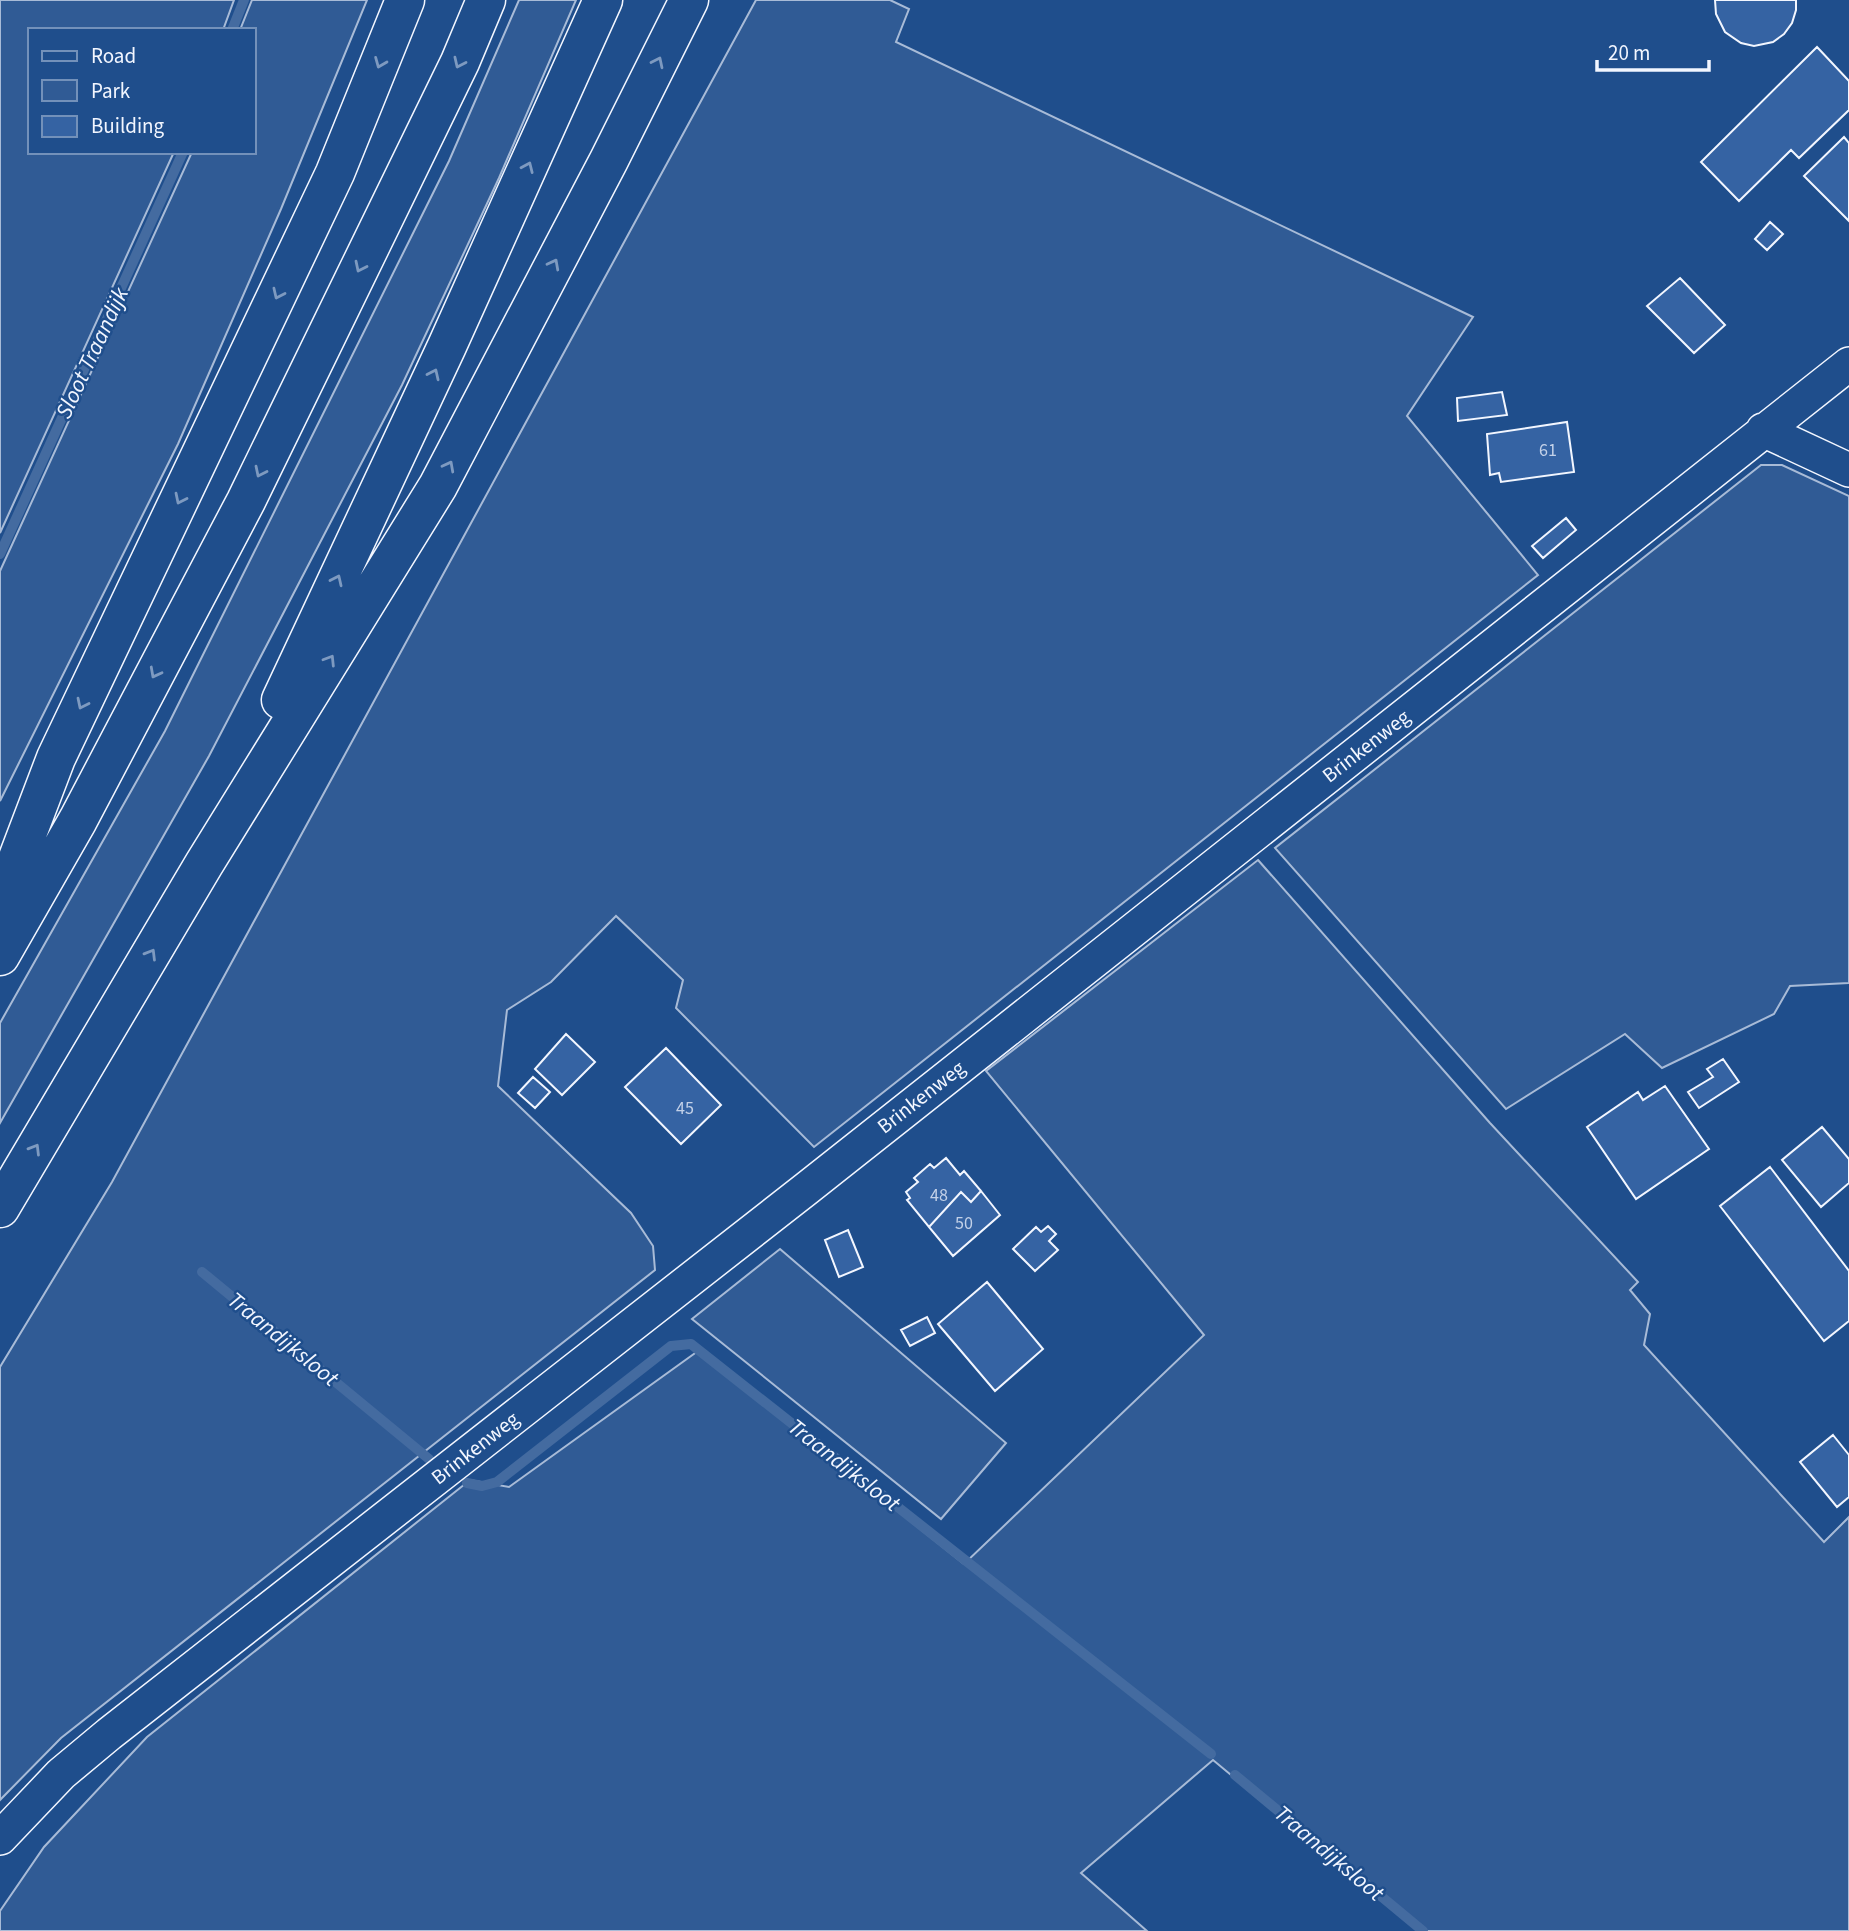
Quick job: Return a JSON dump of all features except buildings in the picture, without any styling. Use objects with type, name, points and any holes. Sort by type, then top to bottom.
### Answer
[{"type":"highway","points":[[0,905],[56,758],[335,173],[405,0]]},
{"type":"highway","points":[[0,956],[84,807],[246,501],[460,62],[486,0]]},
{"type":"highway","points":[[204,864],[447,346],[603,0]]},
{"type":"highway","points":[[0,1208],[204,864],[438,486],[609,160],[689,0]]},
{"type":"street","name":"Brinkenweg","points":[[0,1838],[61,1774],[109,1734],[816,1181],[1849,363]]},
{"type":"street","points":[[1763,430],[1849,470]]},
{"type":"green space","points":[[0,0],[234,0],[224,28],[28,28],[28,154],[173,154],[0,533]]},
{"type":"green space","points":[[252,0],[367,0],[281,209],[178,444],[0,801],[0,571],[191,154],[256,154],[256,28],[241,28]]},
{"type":"green space","points":[[519,0],[576,0],[499,178],[402,385],[209,756],[0,1123],[0,1023],[165,731],[449,161]]},
{"type":"green space","points":[[756,0],[890,0],[909,9],[896,42],[1473,317],[1407,416],[1538,575],[814,1147],[676,1008],[683,980],[616,916],[551,982],[507,1010],[498,1086],[631,1213],[653,1246],[655,1270],[61,1738],[0,1800],[0,1367],[112,1182]]},
{"type":"green space","points":[[1761,465],[1782,465],[1849,496],[1849,983],[1790,986],[1774,1014],[1662,1068],[1625,1034],[1506,1109],[1275,848]]},
{"type":"green space","points":[[1258,860],[1490,1123],[1638,1282],[1630,1290],[1650,1314],[1644,1345],[1824,1542],[1849,1517],[1849,1931],[1419,1931],[1213,1760],[1081,1873],[1147,1931],[0,1931],[0,1911],[44,1847],[147,1737],[470,1480],[509,1487],[698,1351],[964,1564],[1204,1335],[986,1071]]},
{"type":"green space","points":[[780,1249],[1006,1443],[941,1519],[692,1319]]},
{"type":"waterway","name":"Sloot Traandijk","points":[[233,28],[244,0]]},
{"type":"waterway","name":"Sloot Traandijk","points":[[0,554],[182,154]]},
{"type":"waterway","name":"Traandijksloot","points":[[202,1272],[429,1459]]},
{"type":"waterway","name":"Traandijksloot","points":[[467,1483],[482,1486],[497,1482],[671,1346],[691,1344],[1211,1754]]},
{"type":"waterway","name":"Traandijksloot","points":[[1235,1775],[1423,1931]]}]
